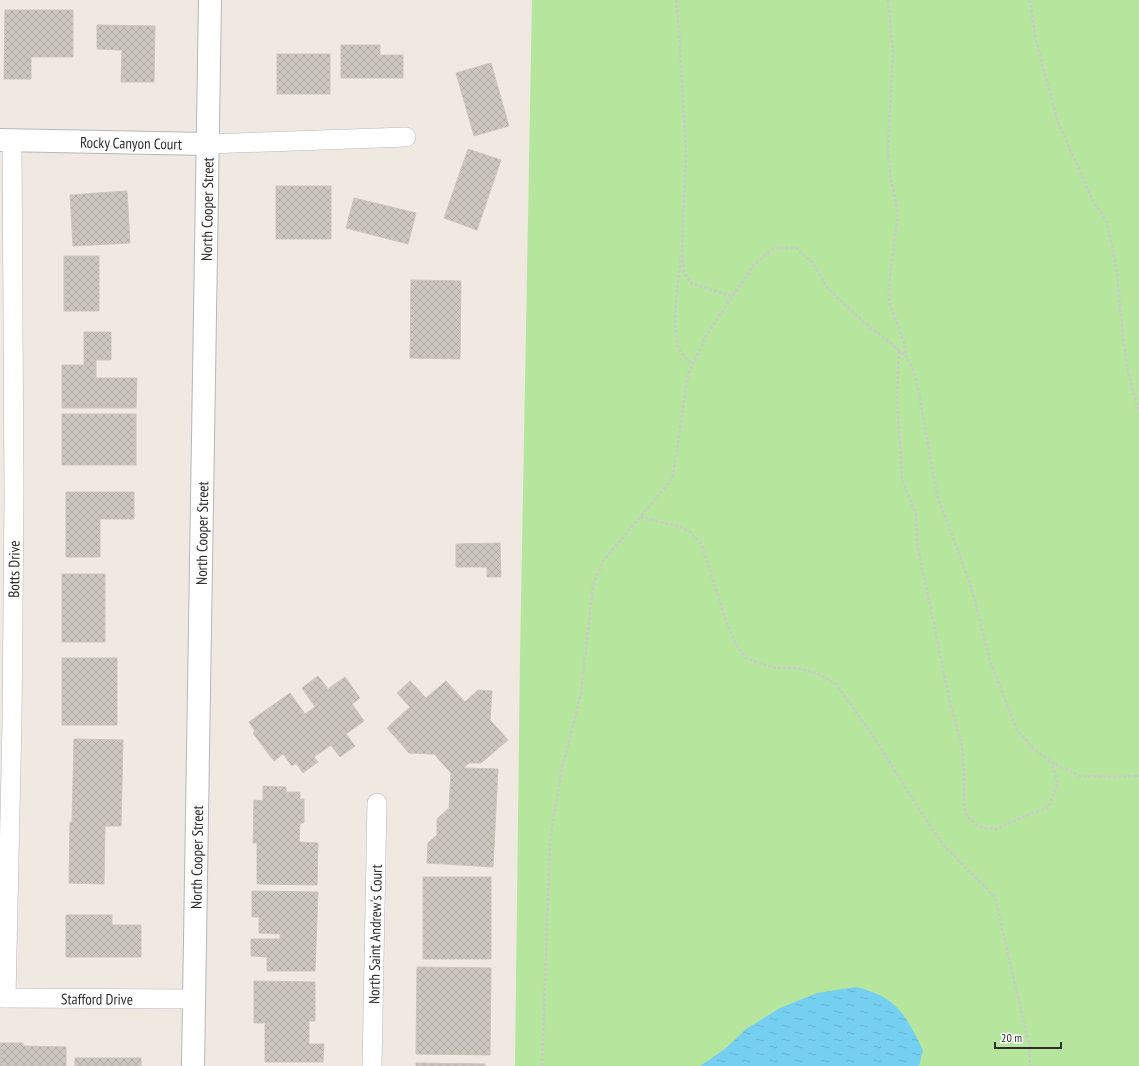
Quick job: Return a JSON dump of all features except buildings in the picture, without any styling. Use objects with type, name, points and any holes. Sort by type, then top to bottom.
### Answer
[{"type":"main road","name":"North Cooper Street","points":[[193,1066],[210,0]]},
{"type":"main road","name":"Rocky Canyon Court","points":[[6,140],[208,144]]},
{"type":"street","name":"Rocky Canyon Court","points":[[208,144],[406,137]]},
{"type":"street","name":"Botts Drive","points":[[3,998],[12,722],[14,503],[6,140]]},
{"type":"street","name":"North Saint Andrew's Court","points":[[372,1066],[377,802]]},
{"type":"street","name":"Stafford Drive","points":[[3,998],[194,999]]},
{"type":"path","points":[[676,0],[686,153],[682,250],[676,295],[677,341],[680,351],[686,359],[693,364]]},
{"type":"path","points":[[888,0],[893,51],[888,150],[890,174],[898,214],[889,284],[889,301],[904,343],[906,356],[913,370],[920,394],[937,495],[971,586],[990,660],[1017,730],[1034,749],[1051,762],[1080,776],[1139,776]]},
{"type":"path","points":[[1030,0],[1036,41],[1058,122],[1093,201],[1106,222],[1117,272],[1123,338],[1128,372],[1139,412]]},
{"type":"path","points":[[542,1066],[550,840],[562,769],[581,694],[593,586],[603,561],[672,479],[688,374],[707,334],[753,266],[774,248],[796,248],[813,263],[827,288],[864,322],[906,356]]},
{"type":"path","points":[[682,250],[684,273],[692,284],[732,296]]},
{"type":"path","points":[[900,350],[897,395],[902,479],[916,514],[917,542],[950,704],[962,746],[964,768],[964,806],[967,816],[977,825],[985,828],[996,829],[1032,813],[1048,808],[1058,782],[1051,762]]},
{"type":"path","points":[[641,517],[681,527],[691,533],[701,543],[728,626],[738,648],[746,658],[776,668],[796,668],[817,672],[836,684],[876,740],[944,846],[995,897],[1029,1045],[1030,1066]]},
{"type":"green space","points":[[532,0],[1139,0],[1139,1066],[515,1066],[520,658]]},
{"type":"water","points":[[856,987],[881,996],[898,1009],[905,1017],[923,1050],[919,1066],[700,1066],[725,1049],[746,1029],[780,1008],[817,993]]}]
